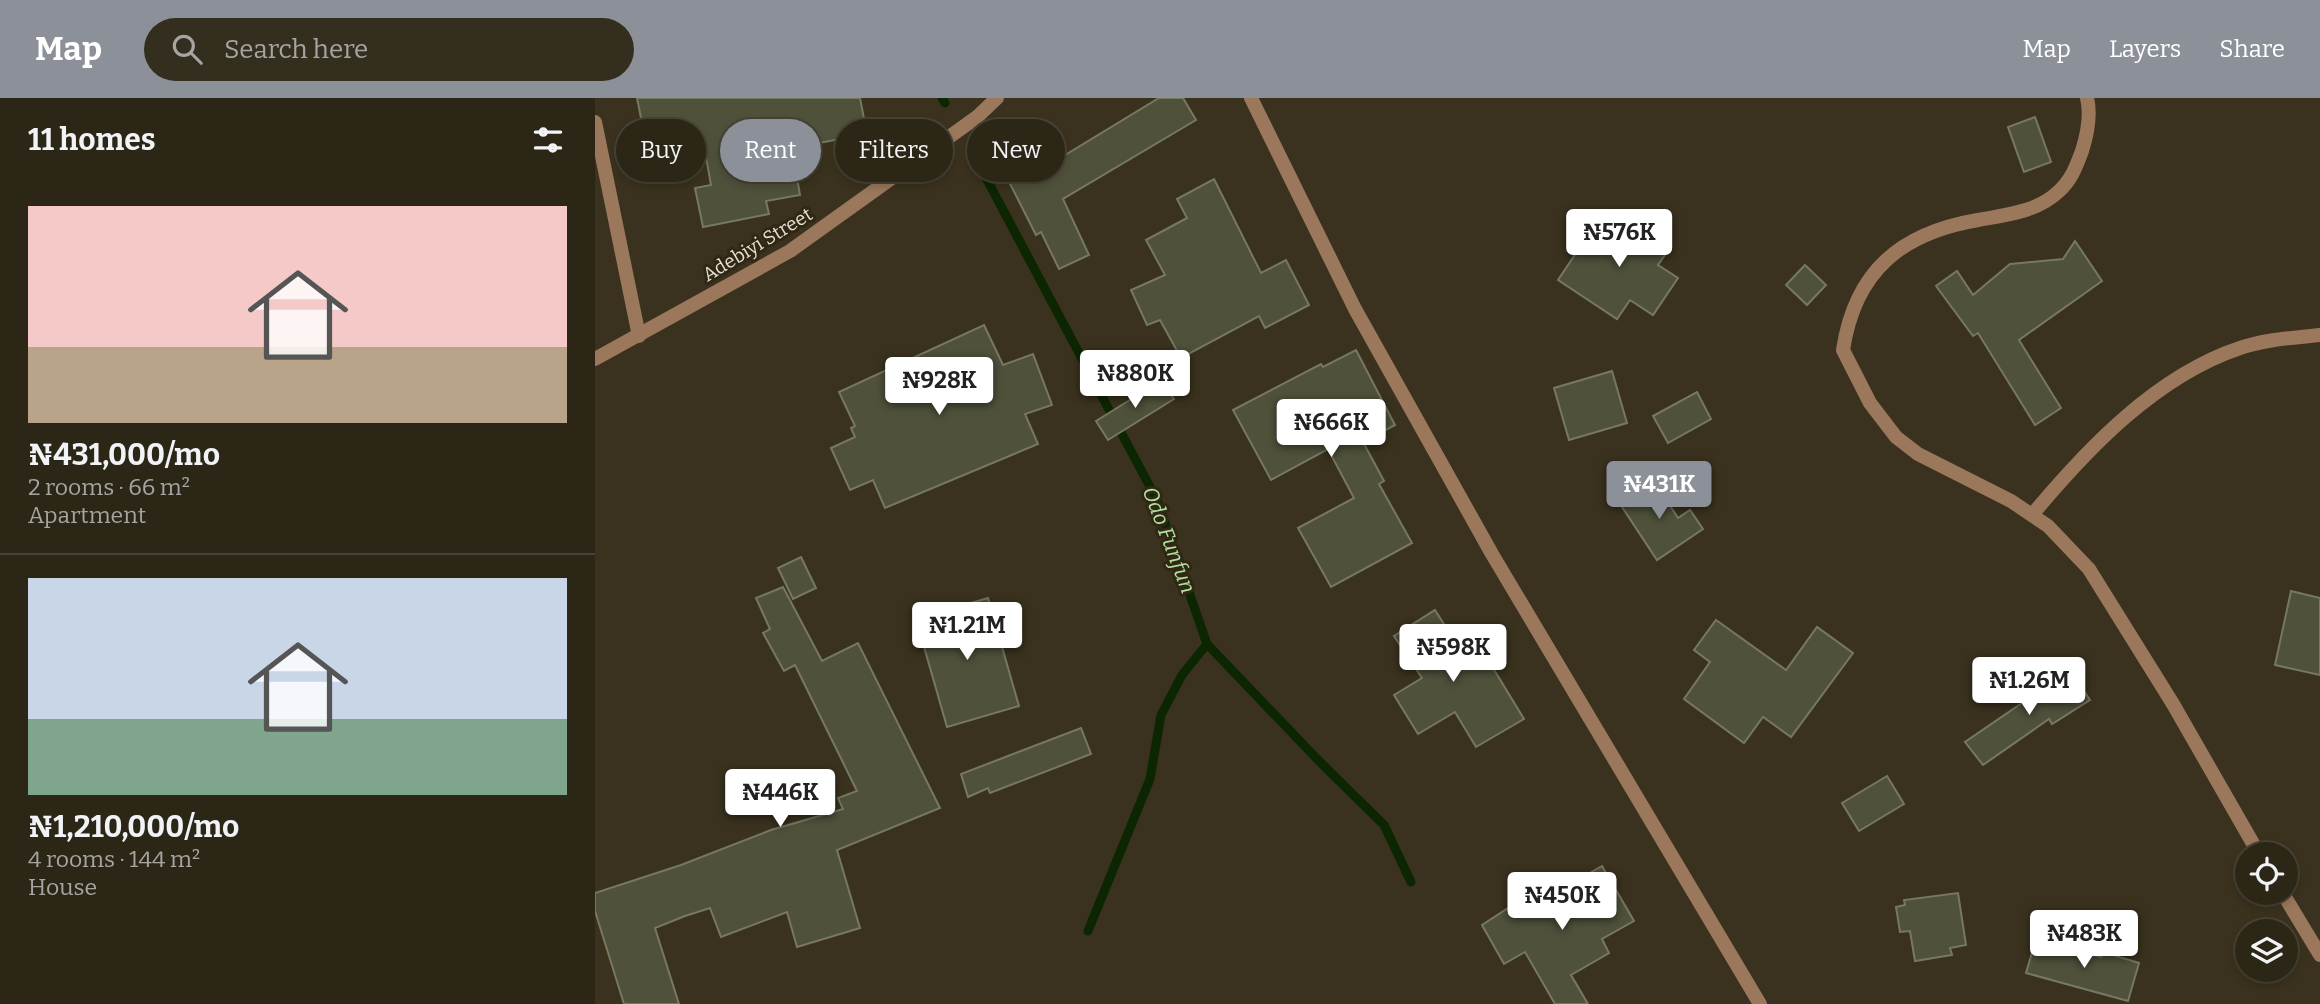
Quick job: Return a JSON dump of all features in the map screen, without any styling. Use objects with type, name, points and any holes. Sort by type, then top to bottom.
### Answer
[{"type":"street","name":"Adebiyi Street","points":[[595,359],[790,251],[977,117],[997,98]]},
{"type":"street","points":[[1251,98],[1355,309],[1492,554],[1760,1004]]},
{"type":"street","points":[[2087,98],[2089,106],[2085,141],[2074,174],[2058,193],[2039,205],[2013,214],[1949,226],[1913,240],[1893,253],[1873,273],[1857,296],[1843,350],[1870,403],[1896,437],[1918,454],[2011,501],[2032,515],[2047,526],[2089,569],[2173,704],[2252,842]]},
{"type":"street","points":[[595,122],[639,336]]},
{"type":"street","points":[[2032,515],[2061,480],[2123,420],[2174,380],[2200,365],[2242,347],[2320,335]]},
{"type":"street","points":[[2290,905],[2320,955]]},
{"type":"building","points":[[637,98],[860,98],[864,119],[835,119],[835,140],[821,143],[821,119],[720,119],[720,182],[798,182],[800,195],[766,201],[769,214],[703,227],[695,188],[711,185],[706,157],[706,119],[641,119]]},
{"type":"building","points":[[1159,98],[1183,98],[1196,120],[1063,199],[1089,255],[1059,269],[1041,232],[1036,235],[1009,182],[1065,182],[1065,155]]},
{"type":"building","points":[[2035,117],[2051,162],[2024,172],[2008,127]]},
{"type":"building","points":[[1214,179],[1261,273],[1286,260],[1309,305],[1265,328],[1259,316],[1181,358],[1160,320],[1147,325],[1131,290],[1165,275],[1146,240],[1187,218],[1177,199]]},
{"type":"building","points":[[1605,210],[1667,252],[1658,265],[1678,278],[1653,315],[1630,300],[1617,319],[1558,280]]},
{"type":"building","points":[[2075,241],[2102,281],[2019,340],[2061,408],[2035,425],[1978,333],[1973,336],[1936,286],[1957,271],[1973,295],[2010,264],[2063,259]]},
{"type":"building","points":[[1805,265],[1826,285],[1807,305],[1786,285]]},
{"type":"building","points":[[984,325],[1003,365],[1033,354],[1052,405],[1025,414],[1038,444],[885,508],[873,480],[850,490],[831,448],[855,437],[851,428],[855,426],[839,392]]},
{"type":"building","points":[[1356,350],[1395,425],[1363,442],[1384,481],[1379,484],[1412,543],[1331,587],[1298,528],[1354,498],[1328,449],[1271,480],[1233,410],[1321,364],[1323,367]]},
{"type":"building","points":[[1612,371],[1627,423],[1569,440],[1554,388]]},
{"type":"building","points":[[1162,380],[1174,399],[1108,440],[1096,421]]},
{"type":"building","points":[[1697,392],[1711,419],[1668,443],[1653,416]]},
{"type":"building","points":[[1654,481],[1678,518],[1690,510],[1703,529],[1657,560],[1620,504]]},
{"type":"building","points":[[801,557],[816,588],[793,599],[778,568]]},
{"type":"building","points":[[783,587],[822,661],[858,643],[940,808],[837,850],[860,928],[797,947],[787,912],[721,937],[710,908],[685,916],[655,928],[679,1004],[624,1004],[595,911],[595,893],[681,865],[771,830],[843,809],[838,798],[857,791],[795,665],[784,671],[763,633],[770,629],[756,598]]},
{"type":"building","points":[[2291,591],[2320,598],[2320,675],[2275,665]]},
{"type":"building","points":[[988,598],[1019,706],[947,727],[916,619]]},
{"type":"building","points":[[1435,610],[1463,654],[1479,645],[1524,719],[1476,747],[1455,712],[1418,734],[1394,695],[1422,678],[1394,636]]},
{"type":"building","points":[[1716,620],[1786,670],[1817,627],[1853,653],[1791,737],[1763,717],[1744,743],[1684,699],[1710,662],[1694,650]]},
{"type":"building","points":[[2070,670],[2090,700],[2052,724],[2049,719],[1983,765],[1965,742]]},
{"type":"building","points":[[1081,728],[1091,754],[990,793],[988,788],[968,797],[961,774]]},
{"type":"building","points":[[1887,776],[1904,804],[1859,831],[1842,803]]},
{"type":"building","points":[[1602,866],[1634,921],[1602,939],[1609,953],[1571,975],[1588,1004],[1555,1004],[1525,952],[1504,964],[1482,925],[1522,899],[1528,908]]},
{"type":"building","points":[[1958,893],[1966,945],[1950,948],[1952,955],[1915,961],[1910,931],[1900,932],[1896,907],[1905,905],[1904,900]]},
{"type":"building","points":[[2036,939],[2101,957],[2103,952],[2139,963],[2128,1001],[2026,973]]},
{"type":"waterway","name":"Odo Funfun","points":[[942,98],[945,103]]},
{"type":"waterway","name":"Odo Funfun","points":[[988,182],[1157,500],[1207,644],[1384,825],[1411,882]]},
{"type":"waterway","points":[[1088,931],[1150,779],[1161,715],[1182,675],[1207,644]]}]
